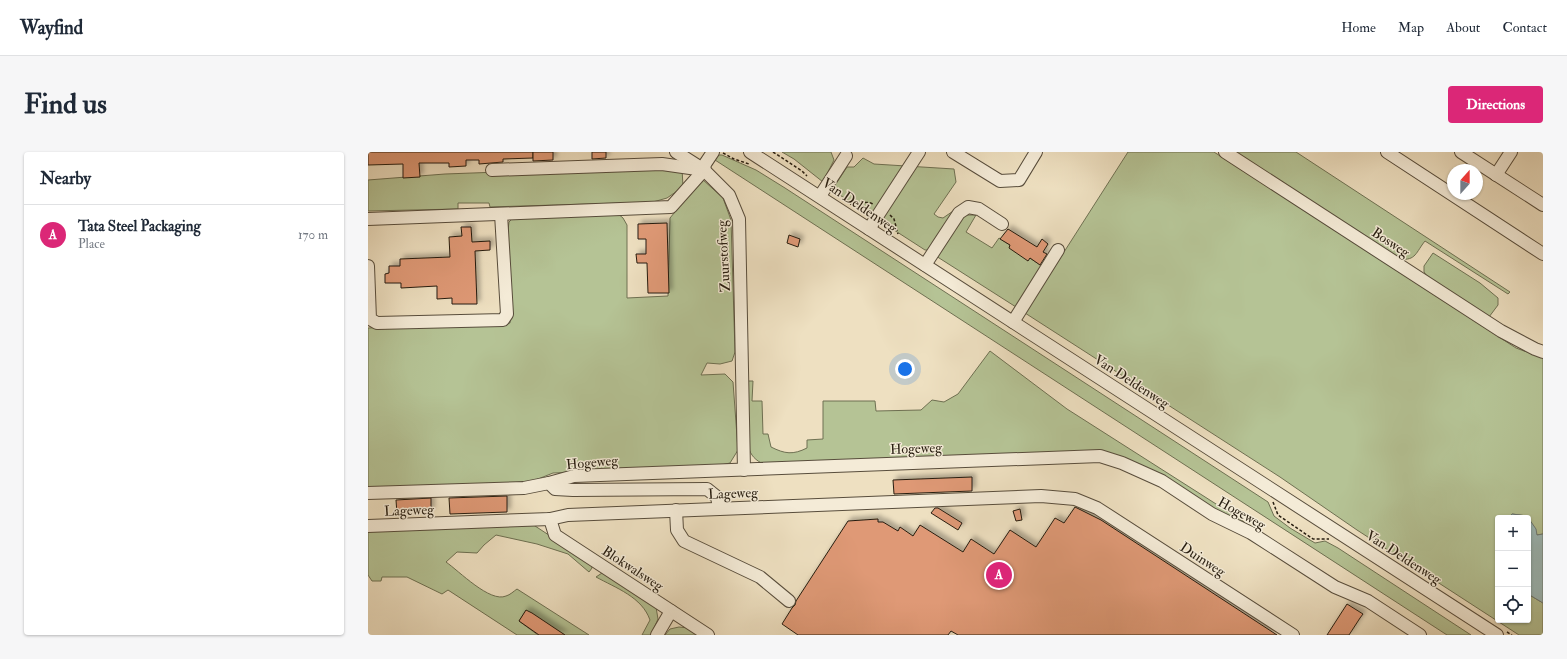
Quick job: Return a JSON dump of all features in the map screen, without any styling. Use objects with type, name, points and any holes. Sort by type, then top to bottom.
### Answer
[{"type":"lane","name":"Zuurstofweg","points":[[676,152],[704,170],[729,195],[739,219],[744,470]]},
{"type":"lane","points":[[368,219],[671,207],[704,170],[705,164],[713,152]]},
{"type":"lane","name":"Van Deldenweg","points":[[752,152],[1497,635]]},
{"type":"lane","points":[[869,229],[919,152]]},
{"type":"lane","points":[[953,152],[1000,180],[1019,180],[1036,152]]},
{"type":"lane","name":"Bosweg","points":[[1225,152],[1501,331],[1535,350],[1543,352]]},
{"type":"lane","points":[[1386,152],[1543,254]]},
{"type":"lane","points":[[1461,152],[1543,204]]},
{"type":"lane","points":[[1496,174],[1511,152]]},
{"type":"lane","points":[[820,196],[846,156]]},
{"type":"lane","points":[[492,170],[662,164],[678,165],[704,170]]},
{"type":"lane","points":[[925,265],[959,213],[968,207],[979,209],[1002,224]]},
{"type":"lane","points":[[368,266],[370,319],[377,323],[503,320],[506,314],[501,214]]},
{"type":"lane","points":[[1013,322],[1058,250]]},
{"type":"lane","name":"Hogeweg","points":[[368,493],[524,488],[574,476],[1100,456],[1122,462],[1162,481],[1212,514],[1251,533],[1335,587],[1368,601],[1420,635]]},
{"type":"lane","points":[[549,483],[555,489],[574,490],[707,489],[717,497],[719,508]]},
{"type":"lane","name":"Lageweg","points":[[368,526],[550,520],[568,515],[719,508],[1041,496],[1075,498],[1097,508]]},
{"type":"lane","name":"Duinweg","points":[[1097,508],[1293,635]]},
{"type":"lane","points":[[676,510],[677,530],[684,541],[760,577],[789,601]]},
{"type":"lane","name":"Blokwalsweg","points":[[550,520],[555,534],[708,635]]},
{"type":"lane","points":[[657,635],[671,611]]},
{"type":"green space","points":[[782,152],[831,152],[834,160],[823,182],[794,159]]},
{"type":"green space","points":[[1128,152],[1214,152],[1516,348],[1543,358],[1543,534],[1537,535],[1531,524],[1531,515],[1495,515],[1495,619],[1357,530],[1280,477],[1025,313]]},
{"type":"green space","points":[[1234,152],[1296,152],[1510,292],[1508,294],[1425,241],[1413,257],[1409,259],[1400,259]]},
{"type":"green space","points":[[718,155],[722,155],[756,170],[785,188],[1268,502],[1274,516],[1290,528],[1315,543],[1325,541],[1338,548],[1471,635],[1447,635],[715,160]]},
{"type":"green space","points":[[863,158],[874,164],[954,169],[956,182],[934,214],[943,218],[959,207],[930,250],[925,250],[832,190],[847,167],[854,167]]},
{"type":"green space","points":[[664,166],[682,168],[683,187],[667,198],[653,202],[490,207],[489,203],[458,203],[458,209],[368,211],[368,180],[445,174]]},
{"type":"green space","points":[[702,179],[723,198],[731,220],[735,352],[732,361],[720,364],[707,363],[701,375],[725,374],[733,382],[738,450],[730,463],[712,467],[553,473],[528,483],[368,489],[368,328],[510,323],[508,230],[509,222],[513,218],[617,213],[623,218],[627,225],[627,298],[668,296],[670,218]]},
{"type":"green space","points":[[966,215],[976,215],[966,232],[992,248],[999,238],[1042,266],[1016,307],[936,256],[958,221]]},
{"type":"green space","points":[[1433,253],[1480,283],[1498,298],[1498,305],[1489,317],[1427,276],[1424,272],[1424,266]]},
{"type":"green space","points":[[990,351],[1067,409],[1260,532],[1225,517],[1128,461],[765,465],[752,455],[749,449],[746,381],[753,381],[752,401],[762,401],[763,434],[768,434],[771,447],[781,451],[793,453],[807,448],[807,440],[823,439],[823,401],[875,401],[876,411],[921,410],[932,400],[944,402],[958,394]]},
{"type":"green space","points":[[532,524],[590,562],[592,568],[589,572],[568,554],[537,544],[496,535],[477,553],[457,552],[446,562],[483,591],[499,597],[510,594],[517,589],[589,635],[565,635],[526,611],[519,621],[538,635],[517,635],[448,590],[442,594],[407,577],[382,577],[381,581],[372,581],[368,575],[368,530]]},
{"type":"green space","points":[[602,573],[607,574],[656,607],[658,619],[651,635],[642,635],[650,620],[641,605],[620,589],[596,577]]},
{"type":"green space","points":[[1531,596],[1543,603],[1543,635],[1519,635],[1500,623],[1531,623]]},
{"type":"green space","points":[[679,627],[689,628],[700,635],[665,635],[670,629]]},
{"type":"water","points":[[1531,522],[1536,529],[1537,535],[1543,534],[1543,603],[1531,596]]},
{"type":"building","points":[[368,152],[533,152],[533,158],[503,159],[503,162],[479,164],[479,160],[466,160],[466,166],[449,167],[449,163],[419,163],[420,177],[403,178],[403,164],[368,165]]},
{"type":"building","points":[[533,152],[553,152],[553,160],[533,161]]},
{"type":"building","points":[[592,152],[606,152],[606,158],[592,159]]},
{"type":"building","points":[[667,223],[669,293],[648,293],[647,263],[637,263],[636,254],[646,254],[646,239],[638,239],[638,224]]},
{"type":"building","points":[[461,227],[471,227],[472,242],[490,241],[490,250],[475,251],[477,304],[452,304],[452,298],[437,299],[437,286],[401,288],[401,283],[385,283],[385,274],[389,273],[389,266],[400,266],[400,259],[450,257],[449,237],[462,236]]},
{"type":"building","points":[[1008,229],[1037,247],[1042,239],[1048,244],[1043,252],[1047,254],[1040,265],[1030,258],[1028,261],[1009,248],[1010,245],[1000,239]]},
{"type":"building","points":[[789,235],[800,239],[798,247],[787,243]]},
{"type":"building","points":[[972,477],[972,491],[894,494],[893,480]]},
{"type":"building","points":[[507,496],[507,512],[450,514],[449,498]]},
{"type":"building","points":[[431,498],[431,511],[397,514],[396,500]]},
{"type":"building","points":[[1075,507],[1101,520],[1277,635],[958,635],[951,631],[948,635],[798,635],[782,624],[848,521],[878,519],[878,522],[883,522],[898,531],[900,527],[913,536],[920,525],[963,552],[971,539],[994,554],[1010,530],[1036,547],[1055,518],[1064,523]]},
{"type":"building","points":[[935,508],[938,508],[962,523],[958,530],[931,513]]},
{"type":"building","points":[[1020,509],[1022,520],[1016,521],[1013,511]]},
{"type":"building","points":[[1347,604],[1363,614],[1349,635],[1327,635]]},
{"type":"building","points":[[526,610],[565,635],[539,635],[519,621]]},
{"type":"place","name":"Tata Steel Packaging","points":[[999,575]]}]
